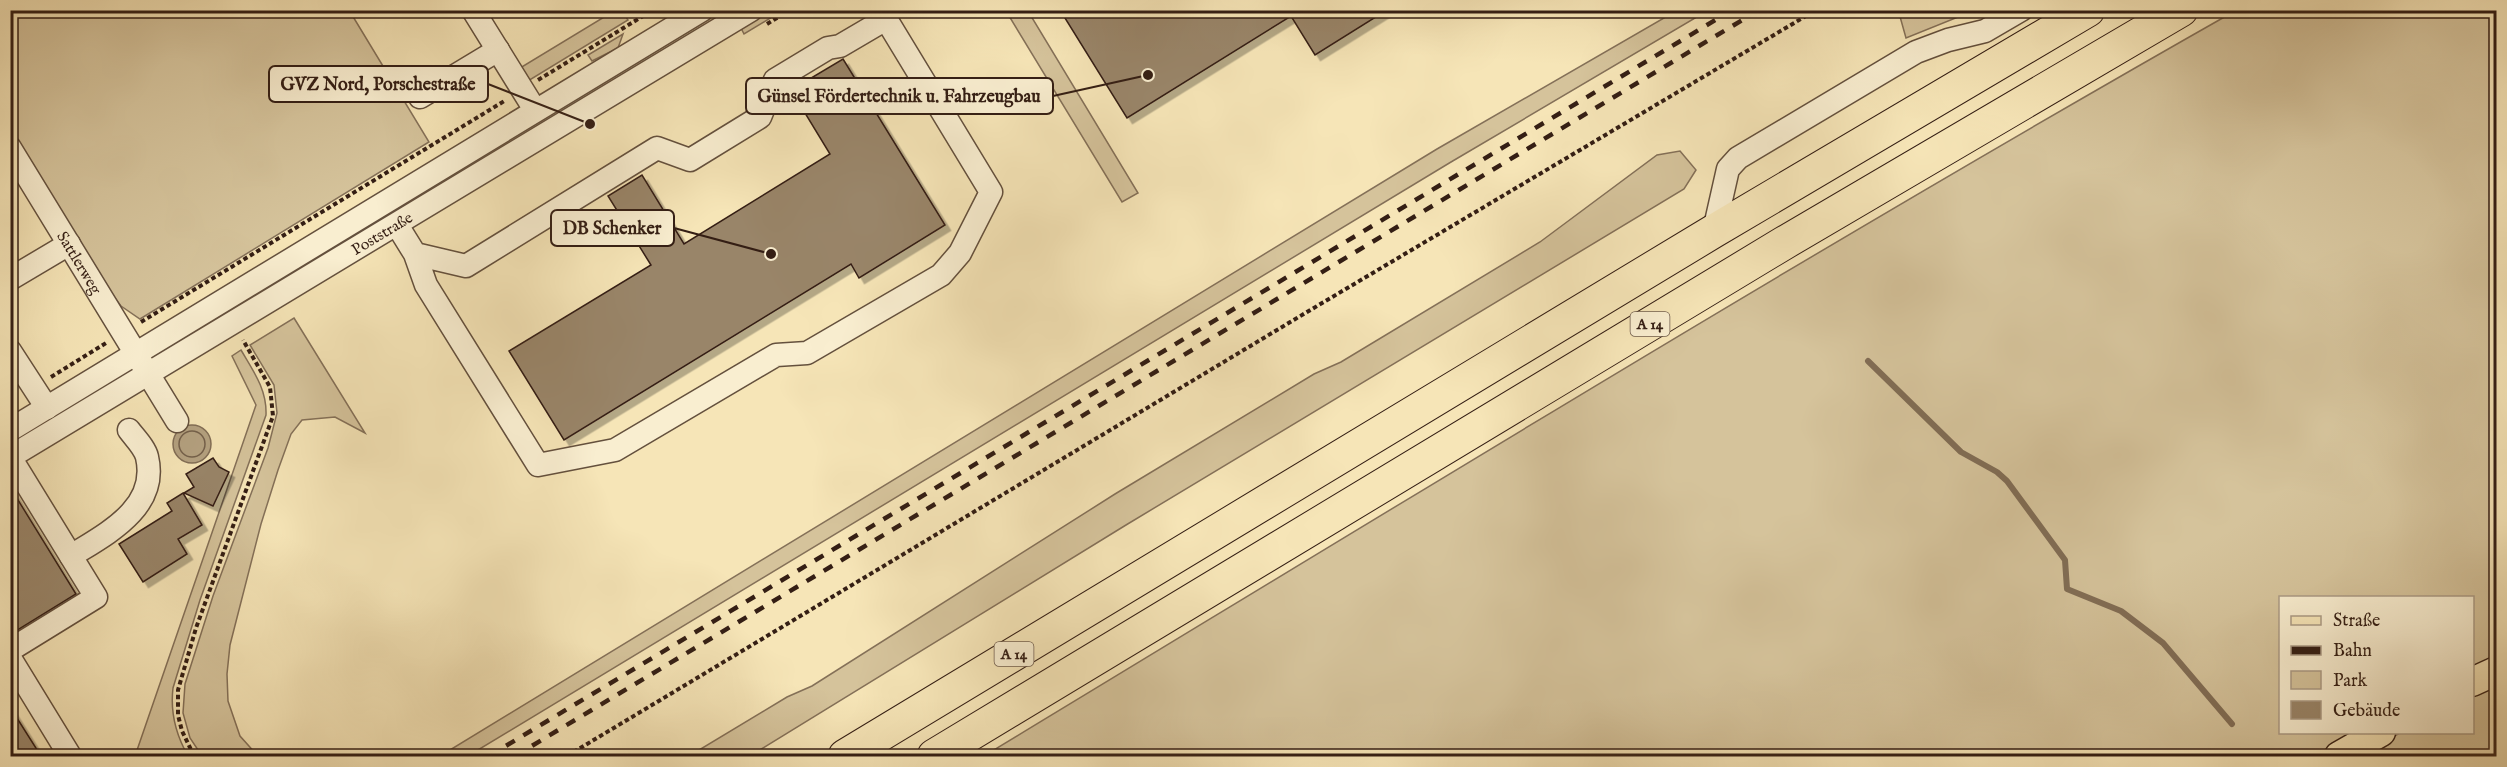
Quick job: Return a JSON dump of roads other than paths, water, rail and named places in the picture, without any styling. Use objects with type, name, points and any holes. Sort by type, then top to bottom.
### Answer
[{"type":"highway","name":"A 14","points":[[845,756],[1714,231],[2088,10]]},
{"type":"highway","name":"A 14","points":[[934,756],[1784,243],[2181,10]]},
{"type":"main road","points":[[2474,681],[2496,671]]},
{"type":"main road","points":[[2339,756],[2378,734]]},
{"type":"street","points":[[473,10],[535,110]]},
{"type":"street","name":"Poststraße","points":[[10,430],[702,10]]},
{"type":"street","name":"Poststraße","points":[[10,457],[751,10]]},
{"type":"street","points":[[1714,231],[1728,169],[1738,158],[1916,52],[1948,40],[1985,31],[2021,10]]},
{"type":"street","points":[[397,225],[415,254],[426,285],[538,465],[615,450],[776,355],[807,353],[941,275],[960,253],[991,192],[886,19],[840,46],[828,48],[775,80],[760,117],[690,160],[657,148],[466,266],[415,254]]},
{"type":"street","points":[[420,97],[498,50]]},
{"type":"street","name":"Sattlerweg","points":[[10,147],[177,421]]},
{"type":"street","points":[[10,279],[69,244]]},
{"type":"street","points":[[10,351],[47,408]]},
{"type":"street","points":[[71,556],[128,520],[144,495],[148,475],[147,455],[129,430]]},
{"type":"street","points":[[10,457],[96,597],[10,650]]},
{"type":"street","points":[[10,658],[70,756]]},
{"type":"water","points":[[192,425],[205,431],[211,444],[205,457],[192,463],[179,457],[173,444],[179,431]]},
{"type":"waterway","points":[[1868,361],[1961,452],[1997,472],[2007,481],[2065,560],[2067,589],[2121,611],[2163,643],[2232,724]]},
{"type":"railway","points":[[489,756],[1732,10]]},
{"type":"railway","points":[[515,756],[1759,10]]},
{"type":"place","name":"Günsel Fördertechnik u. Fahrzeugbau","points":[[1148,75]]},
{"type":"place","name":"GVZ Nord, Porschestraße","points":[[590,124]]},
{"type":"place","name":"DB Schenker","points":[[771,254]]}]
